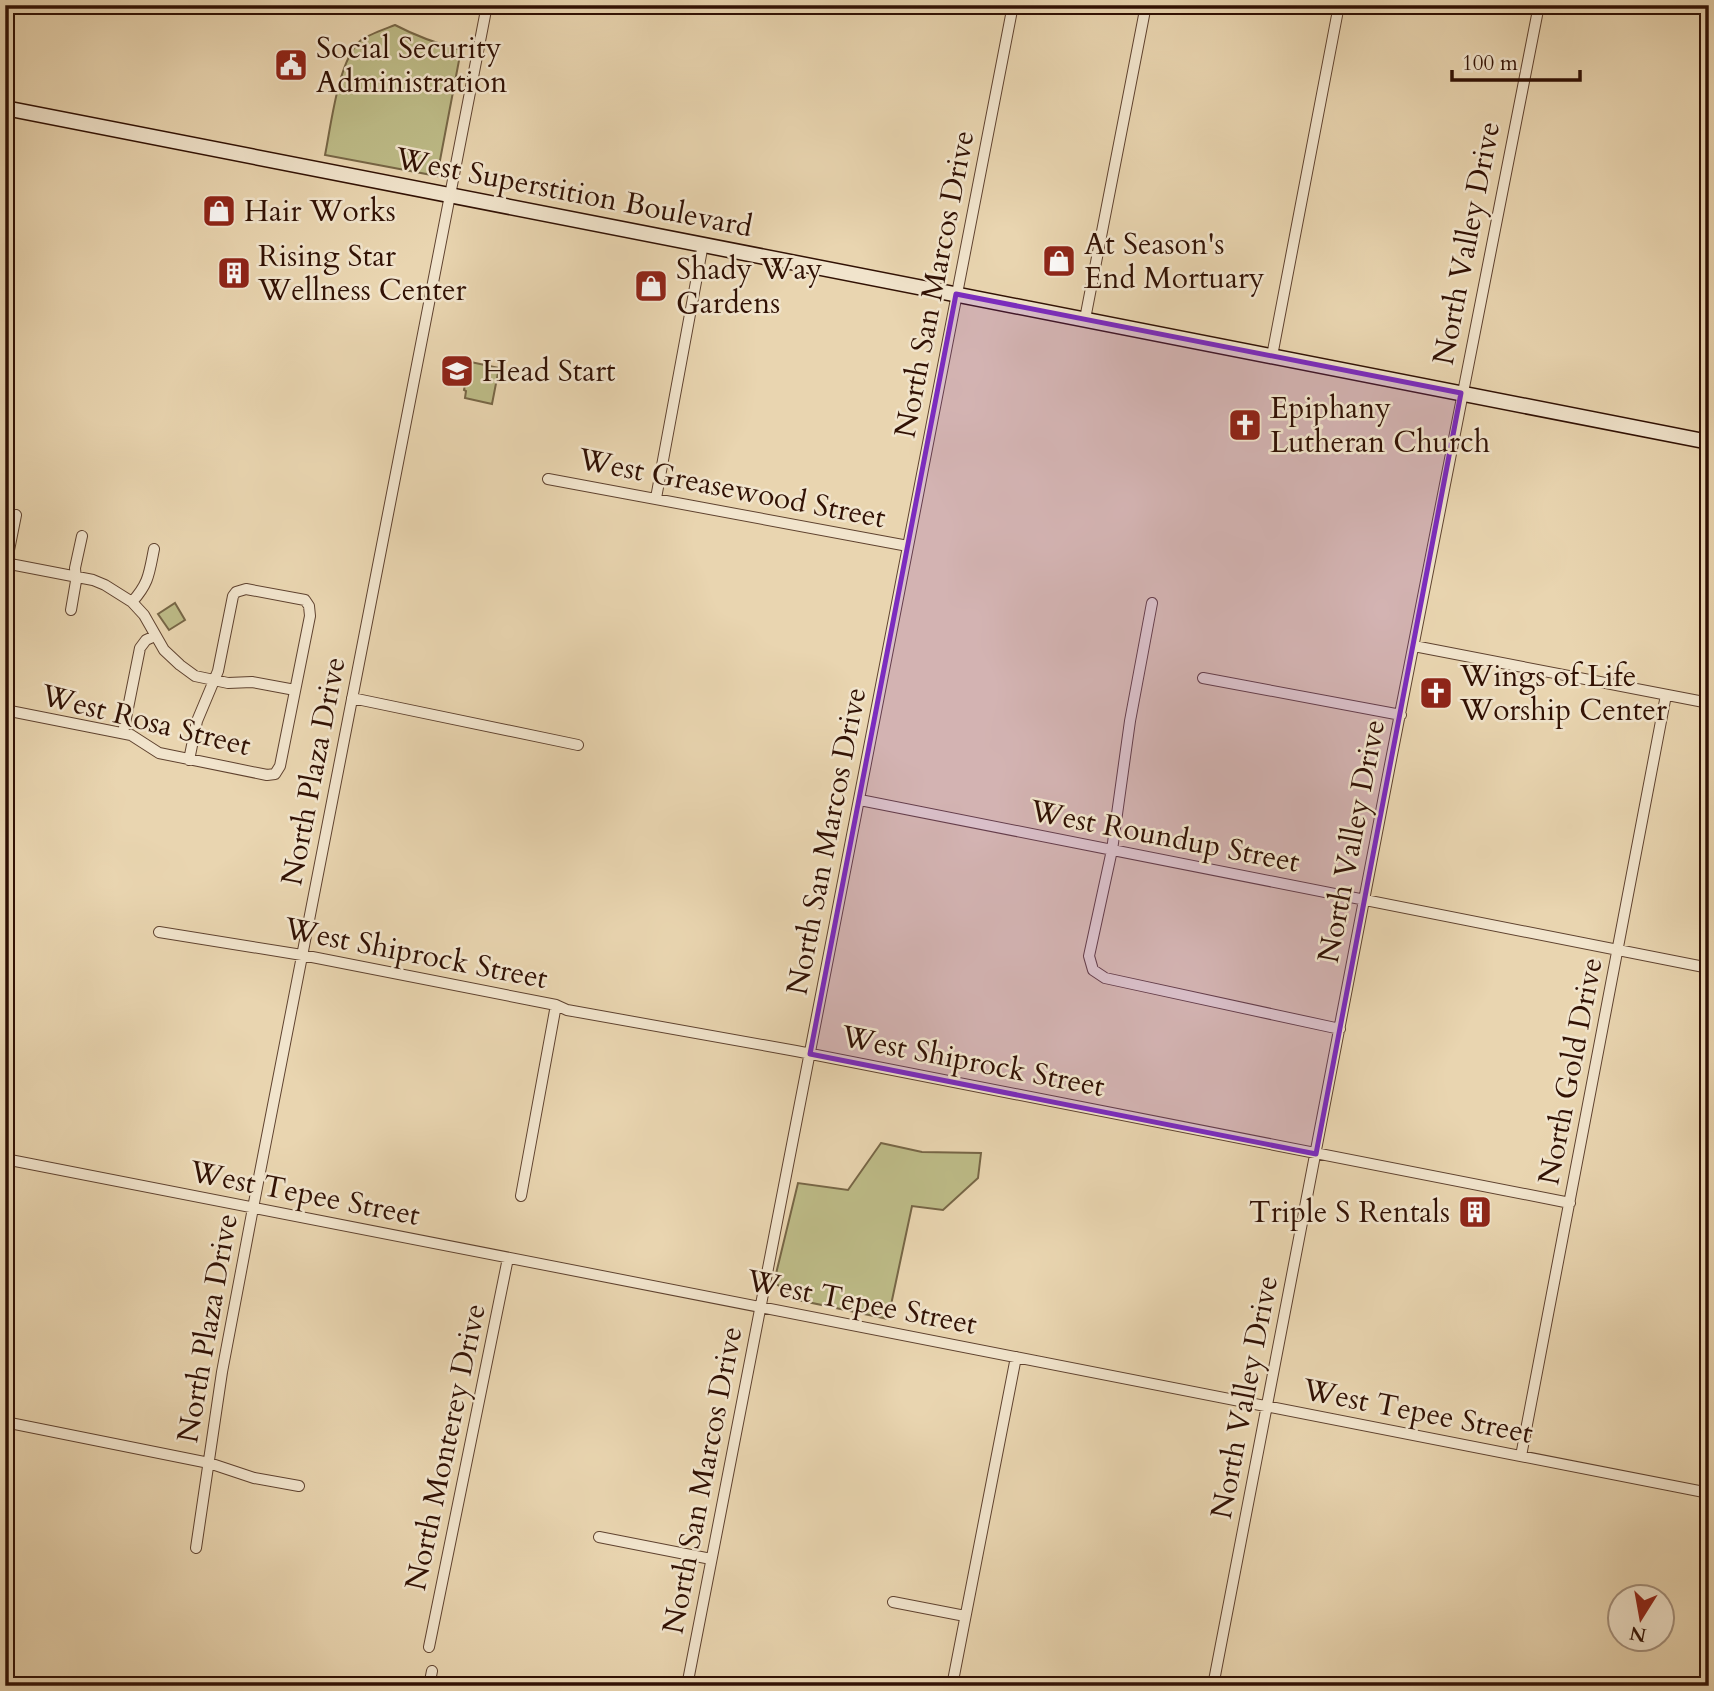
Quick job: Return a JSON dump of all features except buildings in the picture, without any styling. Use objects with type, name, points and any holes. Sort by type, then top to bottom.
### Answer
[{"type":"main road","name":"West Superstition Boulevard","points":[[5,108],[1709,442]]},
{"type":"street","name":"North Plaza Drive","points":[[196,1548],[222,1372],[487,5]]},
{"type":"street","name":"North San Marcos Drive","points":[[687,1686],[1013,5]]},
{"type":"street","points":[[1085,319],[1146,5]]},
{"type":"street","points":[[1272,356],[1339,5]]},
{"type":"street","name":"North Valley Drive","points":[[1213,1686],[1461,393],[1539,5]]},
{"type":"street","points":[[656,498],[703,244]]},
{"type":"street","name":"West Greasewood Street","points":[[548,479],[908,546]]},
{"type":"street","points":[[16,515],[6,565],[76,576],[105,585],[132,603],[144,615],[164,650],[195,676],[214,680],[228,683],[252,682],[295,690],[310,616],[309,606],[304,600],[246,589],[236,592],[232,600],[218,671],[214,680],[197,721],[189,760]]},
{"type":"street","points":[[71,610],[75,568],[82,536]]},
{"type":"street","points":[[132,603],[148,581],[154,549]]},
{"type":"street","points":[[1152,603],[1130,721],[1112,850],[1089,956],[1093,970],[1105,978],[1340,1029]]},
{"type":"street","points":[[123,733],[140,648],[146,640],[155,636]]},
{"type":"street","points":[[1414,646],[1709,703]]},
{"type":"street","points":[[1203,678],[1401,715]]},
{"type":"street","name":"West Rosa Street","points":[[5,710],[123,733],[131,735],[159,753],[267,775],[275,774],[280,766],[295,690]]},
{"type":"street","name":"North Gold Drive","points":[[1521,1456],[1666,695]]},
{"type":"street","points":[[352,698],[578,744]]},
{"type":"street","name":"West Roundup Street","points":[[860,800],[1709,968]]},
{"type":"street","name":"West Shiprock Street","points":[[159,932],[302,955],[556,1004],[567,1010],[810,1054],[1570,1203]]},
{"type":"street","points":[[521,1196],[556,1004]]},
{"type":"street","name":"West Tepee Street","points":[[5,1159],[1709,1493]]},
{"type":"street","name":"North Monterey Drive","points":[[429,1647],[508,1258]]},
{"type":"street","points":[[952,1686],[1016,1357]]},
{"type":"street","points":[[5,1423],[209,1463],[254,1478],[299,1486]]},
{"type":"street","points":[[599,1537],[711,1559]]},
{"type":"street","points":[[893,1602],[965,1616]]},
{"type":"street","points":[[429,1686],[432,1671]]},
{"type":"highlighted area","points":[[956,294],[1461,393],[1316,1154],[810,1054]]},
{"type":"shaded area","points":[[395,25],[461,50],[437,176],[325,155],[336,95],[352,50],[363,39]]},
{"type":"shaded area","points":[[466,361],[499,368],[492,404],[465,398],[465,385],[462,385]]},
{"type":"shaded area","points":[[175,603],[185,620],[169,630],[158,614]]},
{"type":"shaded area","points":[[881,1143],[922,1152],[981,1153],[978,1178],[943,1210],[912,1206],[888,1319],[798,1300],[774,1282],[798,1183],[848,1190]]},
{"type":"place","name":"Social Security Administration","points":[[291,65]]},
{"type":"place","name":"Hair Works","points":[[219,211]]},
{"type":"place","name":"At Season's End Mortuary","points":[[1059,261]]},
{"type":"place","name":"Rising Star Wellness Center","points":[[234,273]]},
{"type":"place","name":"Shady Way Gardens","points":[[651,286]]},
{"type":"place","name":"Head Start","points":[[457,371]]},
{"type":"place","name":"Epiphany Lutheran Church","points":[[1245,425]]},
{"type":"place","name":"Wings of Life Worship Center","points":[[1436,693]]},
{"type":"place","name":"Triple S Rentals","points":[[1475,1212]]}]
